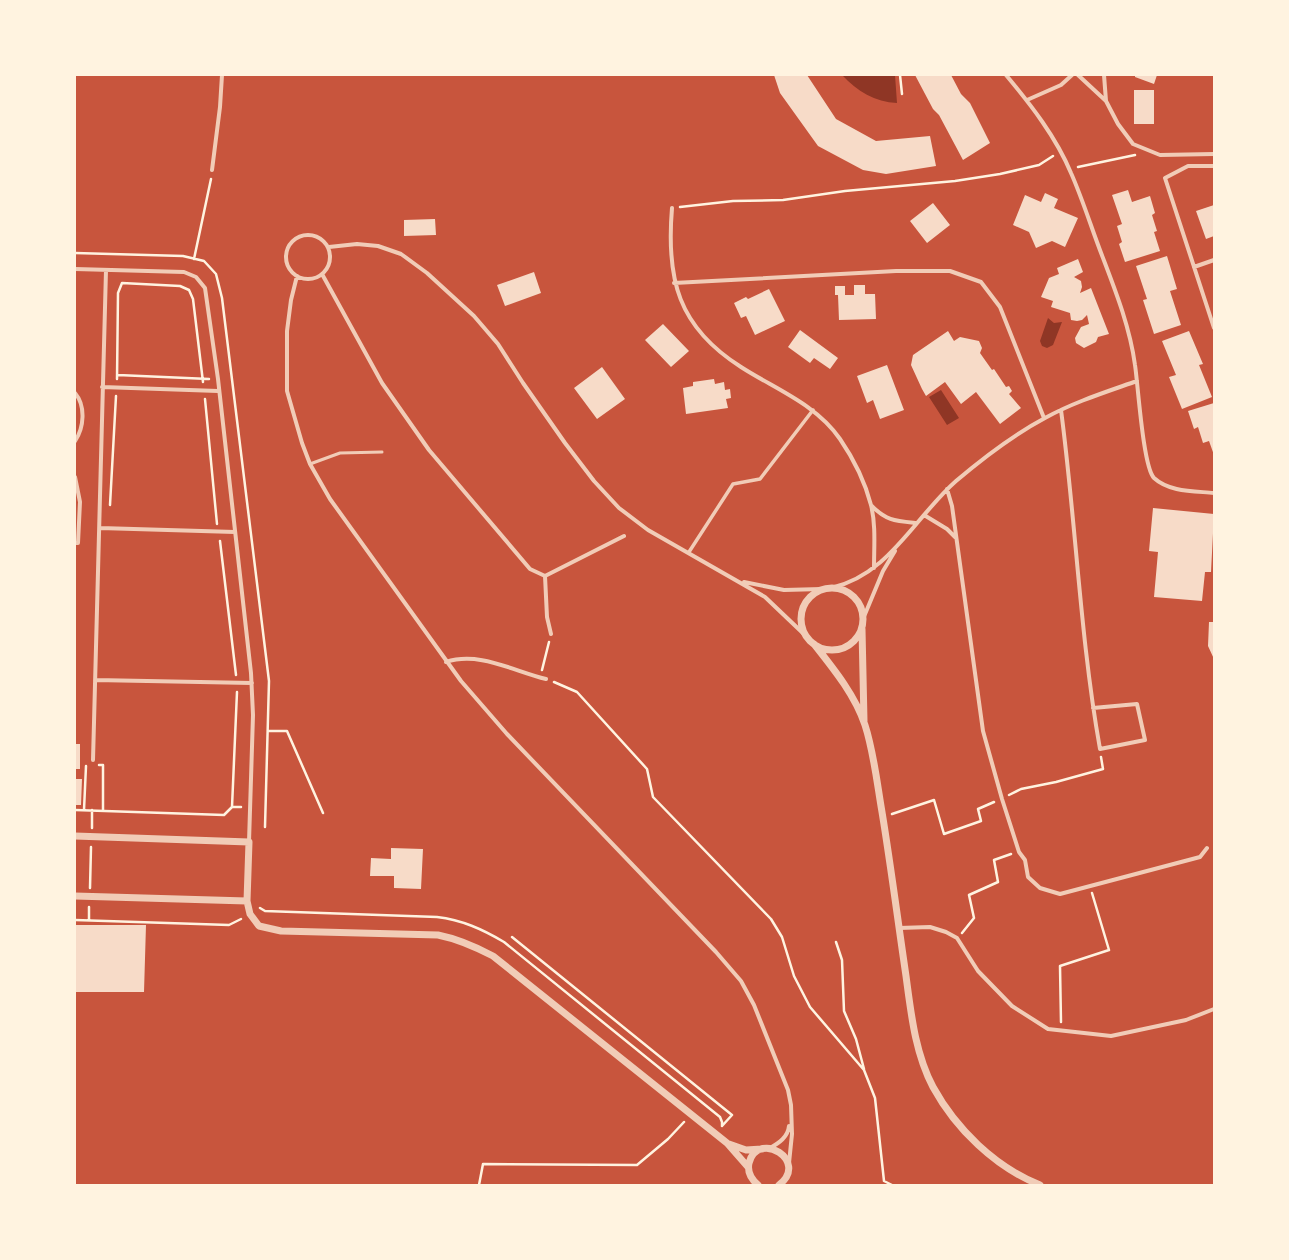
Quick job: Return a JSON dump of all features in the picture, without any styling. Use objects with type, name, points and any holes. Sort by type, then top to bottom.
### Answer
[{"type":"street","points":[[212,170],[220,107],[222,75]]},
{"type":"street","points":[[1006,75],[1027,100],[1060,151],[1069,168],[1124,319],[1134,353],[1146,458],[1153,477],[1171,488],[1214,493]]},
{"type":"street","points":[[1027,100],[1061,86],[1072,75]]},
{"type":"street","points":[[1078,75],[1106,101],[1118,124],[1133,144],[1160,155],[1214,154]]},
{"type":"street","points":[[1104,75],[1106,101]]},
{"type":"street","points":[[1214,166],[1188,166],[1165,178],[1214,328]]},
{"type":"street","points":[[672,208],[669,240],[674,283],[688,317],[714,347],[741,367],[778,387],[813,410],[840,438],[859,472],[871,505],[874,531],[874,568]]},
{"type":"street","points":[[301,235],[314,235],[325,241],[329,247],[331,258],[326,270],[322,274],[310,279],[297,276],[288,267],[286,254],[295,238],[301,235]]},
{"type":"street","points":[[329,247],[357,244],[378,246],[401,254],[427,272],[474,316],[498,344],[523,383],[594,481],[619,508],[642,526],[740,581],[764,597],[814,644],[850,696],[864,723],[872,751],[896,895],[899,928],[919,1052],[933,1086],[948,1110],[969,1136],[1002,1165],[1040,1185]]},
{"type":"street","points":[[1194,267],[1214,260]]},
{"type":"street","points":[[75,269],[184,272],[196,277],[205,288],[207,295],[218,379],[218,390],[252,682],[253,715],[247,901],[250,914],[259,926],[281,931],[438,935],[460,940],[492,956],[727,1143],[748,1167],[754,1184]]},
{"type":"street","points":[[93,760],[106,270]]},
{"type":"street","points":[[674,283],[896,271],[950,271],[981,282],[1000,307],[1044,418]]},
{"type":"street","points":[[322,274],[382,383],[429,450],[530,569],[545,576]]},
{"type":"street","points":[[297,276],[288,331],[287,392],[302,443],[310,464],[330,498],[446,662],[507,734],[716,952],[741,981],[754,1005],[788,1090],[791,1105],[792,1134],[788,1168],[784,1185]]},
{"type":"street","points":[[814,644],[823,648],[843,648],[858,636],[883,571],[897,547],[947,489],[1002,446],[1044,418],[1061,410],[1138,381]]},
{"type":"street","points":[[102,387],[218,390]]},
{"type":"street","points":[[75,394],[80,399],[83,421],[80,433],[75,441]]},
{"type":"street","points":[[689,552],[733,484],[760,479],[813,410]]},
{"type":"street","points":[[1061,410],[1071,483],[1088,672],[1093,708],[1100,749],[1145,740],[1137,704],[1093,708]]},
{"type":"street","points":[[75,477],[80,502],[78,543],[75,542]]},
{"type":"street","points":[[947,489],[952,506],[955,538],[983,731],[1019,852],[1025,860],[1028,877],[1040,888],[1060,894],[1200,857],[1207,848]]},
{"type":"street","points":[[871,505],[881,515],[890,520],[917,522]]},
{"type":"street","points":[[924,515],[947,529],[955,538]]},
{"type":"street","points":[[100,528],[235,532]]},
{"type":"street","points":[[545,576],[624,536]]},
{"type":"street","points":[[740,581],[784,590],[822,590],[846,585],[860,578],[874,568],[897,547]]},
{"type":"street","points":[[545,576],[546,616],[551,634]]},
{"type":"street","points":[[832,588],[841,589],[850,594],[857,601],[862,610],[864,723]]},
{"type":"street","points":[[808,637],[801,622],[803,610],[808,599],[822,590]]},
{"type":"street","points":[[446,662],[458,658],[475,658],[546,679]]},
{"type":"street","points":[[95,680],[252,682]]},
{"type":"street","points":[[75,836],[250,842]]},
{"type":"street","points":[[75,896],[247,901]]},
{"type":"street","points":[[899,928],[930,927],[946,932],[957,939],[978,972],[1012,1006],[1048,1029],[1111,1036],[1186,1020],[1214,1009]]},
{"type":"street","points":[[748,1167],[753,1155],[781,1141],[789,1131],[791,1118]]},
{"type":"street","points":[[727,1143],[746,1150],[775,1149],[784,1155],[788,1168],[785,1179],[779,1185]]},
{"type":"lane","points":[[310,464],[340,453],[382,452]]},
{"type":"path","points":[[900,75],[902,94]]},
{"type":"path","points":[[672,208],[733,201],[783,200],[845,191],[963,180],[1039,166],[1060,151]]},
{"type":"path","points":[[1069,168],[1127,158]]},
{"type":"path","points":[[194,258],[212,170]]},
{"type":"path","points":[[75,810],[224,814],[232,807],[236,682],[193,299],[189,290],[180,286],[122,283],[118,293],[118,375],[116,388],[109,528]]},
{"type":"path","points":[[118,375],[203,379],[232,378]]},
{"type":"path","points":[[540,678],[551,634]]},
{"type":"path","points":[[546,679],[562,684],[577,692],[647,769],[653,797],[771,919],[782,937],[794,976],[810,1007],[864,1070]]},
{"type":"path","points":[[268,731],[287,731],[323,813]]},
{"type":"path","points":[[883,817],[934,800],[944,834],[981,821],[978,809],[1021,789],[1056,782],[1103,769],[1100,749]]},
{"type":"path","points":[[103,758],[103,810]]},
{"type":"path","points":[[97,765],[103,765]]},
{"type":"path","points":[[84,810],[85,766],[91,766]]},
{"type":"path","points":[[89,920],[92,810]]},
{"type":"path","points":[[957,939],[974,918],[969,895],[998,882],[994,860],[1019,852]]},
{"type":"path","points":[[1061,1030],[1060,966],[1109,950],[1091,887]]},
{"type":"path","points":[[75,920],[230,925],[250,914]]},
{"type":"path","points":[[512,937],[732,1115],[722,1127]]},
{"type":"path","points":[[836,942],[842,960],[844,1011],[856,1039],[864,1070],[875,1098],[884,1181],[892,1185]]},
{"type":"path","points":[[479,1185],[483,1164],[637,1165],[668,1139],[692,1115]]},
{"type":"shaded area","points":[[842,75],[895,75],[897,103],[881,100],[867,95],[860,91]]},
{"type":"shaded area","points":[[1048,318],[1054,323],[1062,322],[1053,345],[1047,348],[1042,346],[1040,341]]},
{"type":"shaded area","points":[[941,390],[959,418],[947,425],[929,397]]},
{"type":"building","points":[[774,75],[807,75],[836,119],[876,141],[930,136],[936,166],[886,174],[863,170],[818,146],[780,93]]},
{"type":"building","points":[[915,75],[951,75],[961,94],[970,103],[990,143],[963,160],[939,115],[933,109]]},
{"type":"building","points":[[1135,75],[1157,75],[1154,84],[1135,77]]},
{"type":"building","points":[[1134,90],[1154,90],[1154,124],[1134,124]]},
{"type":"building","points":[[1128,190],[1132,202],[1150,196],[1155,213],[1152,215],[1157,231],[1154,232],[1160,251],[1125,262],[1119,244],[1122,242],[1117,226],[1122,224],[1112,195]]},
{"type":"building","points":[[1045,193],[1058,199],[1054,208],[1078,218],[1065,247],[1052,241],[1036,248],[1029,232],[1013,225],[1025,195],[1041,202]]},
{"type":"building","points":[[933,203],[950,225],[927,243],[910,221]]},
{"type":"building","points":[[1214,205],[1214,236],[1206,239],[1196,211]]},
{"type":"building","points":[[435,219],[436,235],[404,236],[404,220]]},
{"type":"building","points":[[1167,256],[1177,289],[1170,291],[1181,325],[1154,334],[1143,300],[1147,299],[1136,266]]},
{"type":"building","points":[[1078,259],[1083,272],[1074,277],[1081,281],[1082,287],[1080,293],[1091,288],[1109,334],[1098,337],[1096,342],[1084,348],[1076,343],[1075,338],[1081,327],[1089,324],[1087,315],[1082,320],[1071,320],[1070,313],[1051,307],[1053,301],[1041,297],[1049,278],[1059,274],[1057,268]]},
{"type":"building","points":[[534,272],[541,293],[505,306],[497,285]]},
{"type":"building","points":[[854,285],[865,285],[865,294],[875,294],[876,319],[839,320],[838,295],[835,295],[835,286],[845,286],[845,295],[854,295]]},
{"type":"building","points":[[769,289],[785,321],[755,335],[746,316],[741,318],[734,303],[746,297],[748,299]]},
{"type":"building","points":[[663,324],[689,351],[671,367],[645,340]]},
{"type":"building","points":[[800,330],[838,358],[830,369],[814,358],[810,363],[788,347]]},
{"type":"building","points":[[948,331],[954,341],[960,337],[979,341],[982,348],[980,353],[992,370],[994,369],[1006,387],[1009,386],[1012,391],[1009,394],[1021,408],[1000,424],[976,392],[961,404],[945,382],[926,396],[922,389],[911,365],[913,355]]},
{"type":"building","points":[[1189,331],[1203,364],[1199,365],[1212,397],[1182,409],[1169,377],[1176,375],[1162,341]]},
{"type":"building","points":[[887,365],[904,410],[880,419],[873,400],[867,403],[857,376]]},
{"type":"building","points":[[602,367],[625,399],[597,419],[574,388]]},
{"type":"building","points":[[714,379],[715,384],[724,382],[725,390],[730,389],[731,398],[726,399],[728,408],[686,414],[683,388],[693,386],[693,382]]},
{"type":"building","points":[[1214,403],[1214,455],[1209,441],[1203,443],[1198,427],[1194,429],[1188,411]]},
{"type":"building","points":[[1153,508],[1214,514],[1211,572],[1205,572],[1202,601],[1154,597],[1158,552],[1149,551]]},
{"type":"building","points":[[1209,622],[1214,622],[1214,659],[1208,646]]},
{"type":"building","points":[[75,744],[80,744],[80,769],[75,769]]},
{"type":"building","points":[[75,779],[82,779],[81,805],[75,805]]},
{"type":"building","points":[[391,848],[423,849],[421,889],[394,888],[394,876],[370,876],[371,858],[391,859]]},
{"type":"building","points":[[75,925],[146,925],[144,992],[75,992]]}]
